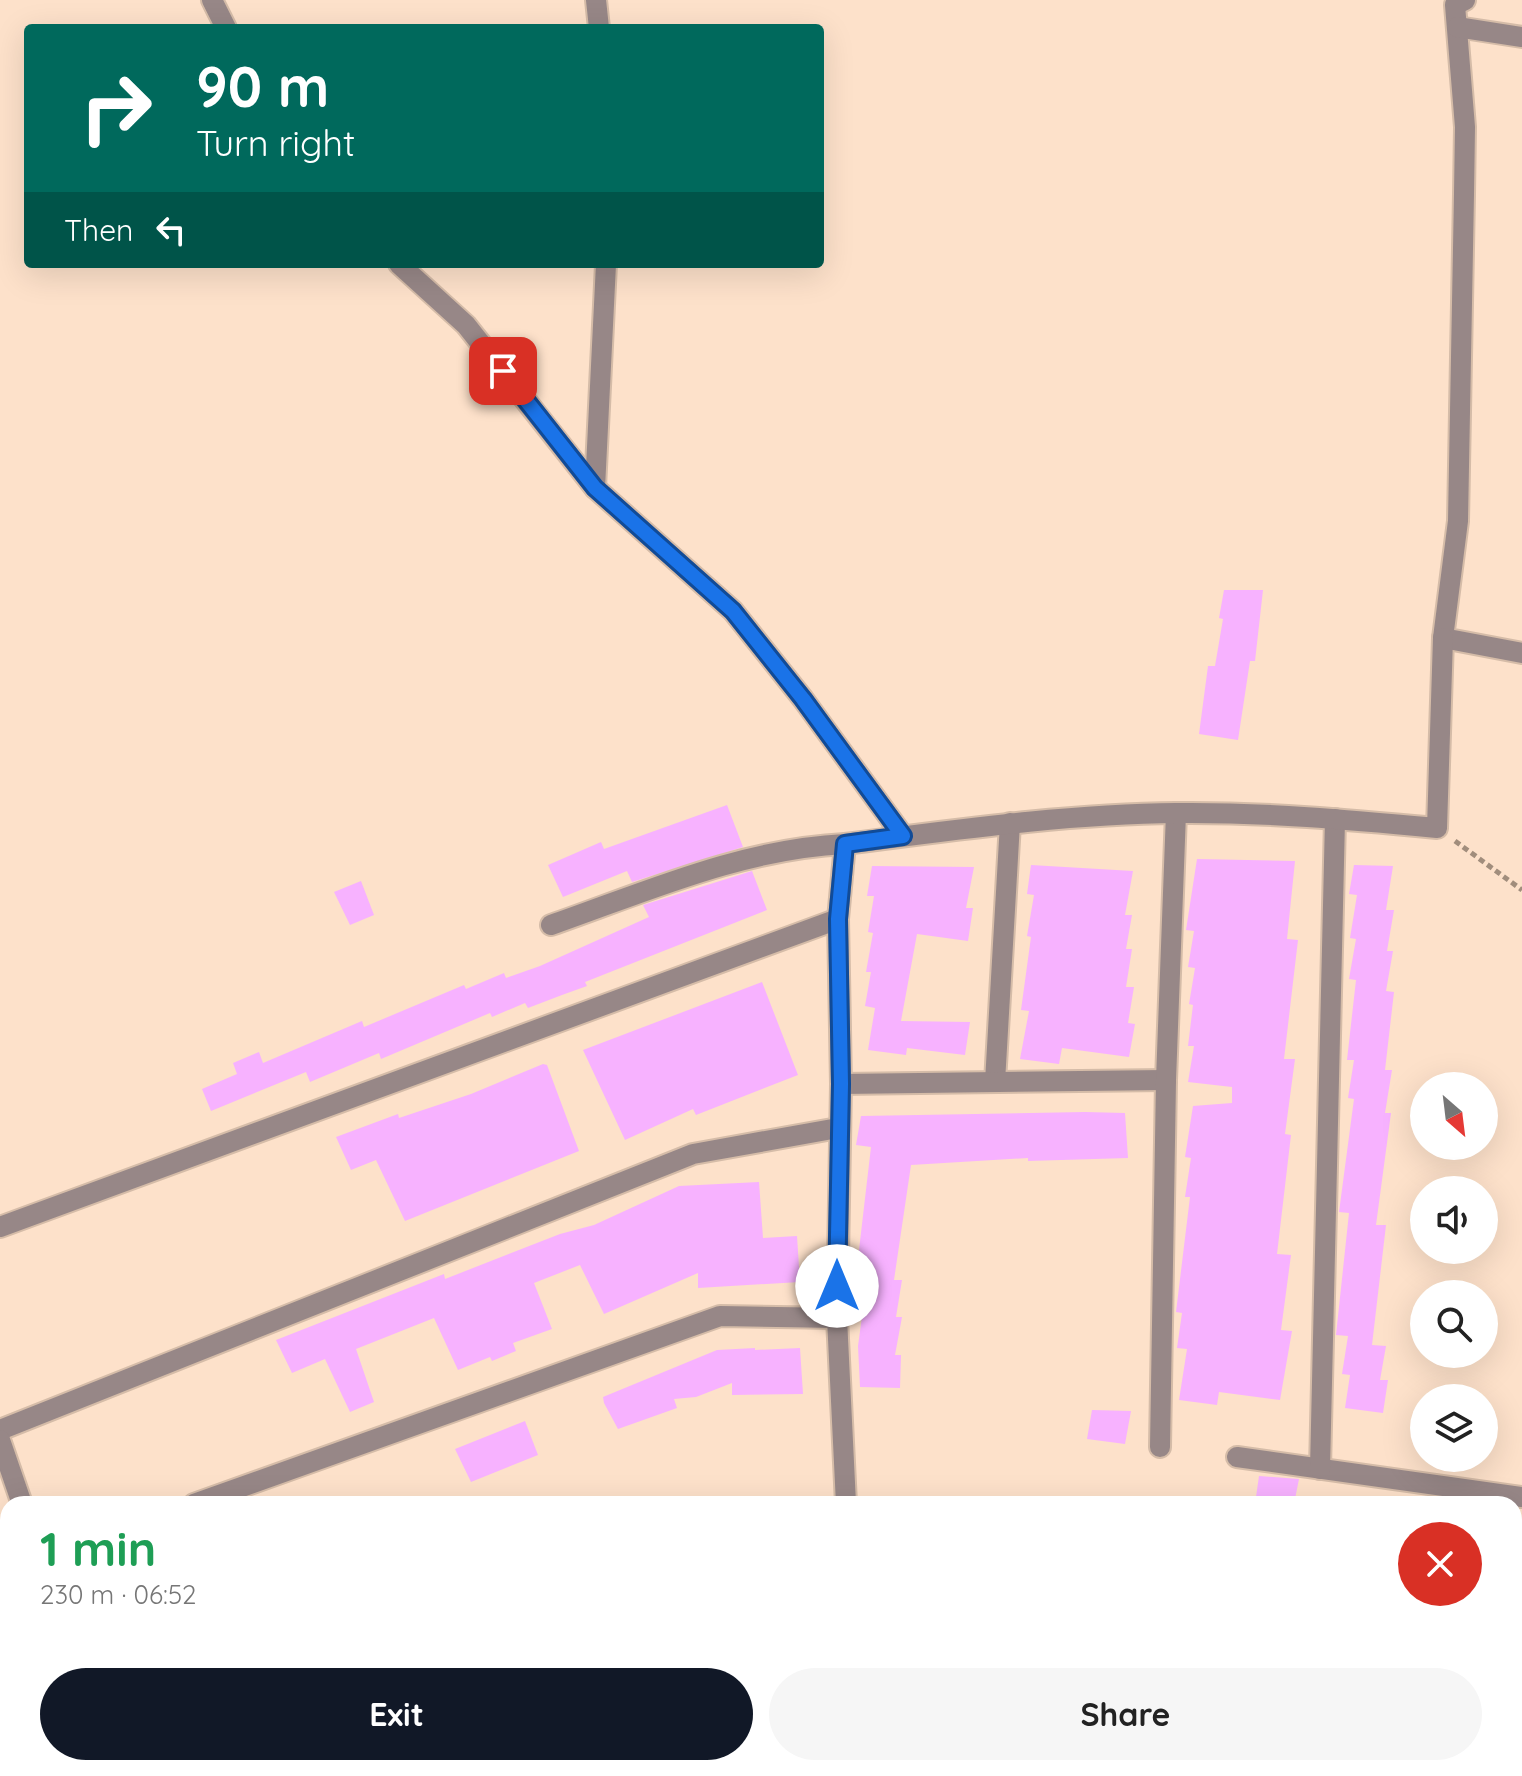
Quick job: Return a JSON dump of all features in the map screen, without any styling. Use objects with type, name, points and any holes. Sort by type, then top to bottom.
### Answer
[{"type":"street","points":[[212,0],[224,24]]},
{"type":"street","points":[[596,0],[599,24]]},
{"type":"street","points":[[551,925],[747,856],[794,846],[845,844],[1010,823],[1176,813],[1335,819],[1437,828],[1443,638],[1458,507],[1465,127],[1455,5],[1465,0]]},
{"type":"street","points":[[1457,27],[1522,37]]},
{"type":"street","points":[[403,268],[466,325],[595,488],[733,611],[803,699],[903,836]]},
{"type":"street","points":[[595,488],[606,268]]},
{"type":"street","points":[[1443,638],[1522,653]]},
{"type":"street","points":[[1160,1447],[1166,1080],[1176,813]]},
{"type":"street","points":[[1320,1469],[1335,819]]},
{"type":"street","points":[[995,1082],[1010,823]]},
{"type":"street","points":[[845,844],[838,919],[841,1084],[837,1318],[846,1496]]},
{"type":"street","points":[[0,1227],[838,919]]},
{"type":"street","points":[[841,1084],[1166,1080]]},
{"type":"street","points":[[0,1430],[693,1154],[838,1128]]},
{"type":"street","points":[[216,1496],[720,1316],[837,1318]]},
{"type":"street","points":[[0,1440],[19,1496]]},
{"type":"street","points":[[1237,1457],[1515,1496]]},
{"type":"path","points":[[1437,828],[1522,890]]},
{"type":"building","points":[[1224,590],[1263,590],[1255,661],[1250,661],[1238,740],[1199,734],[1208,666],[1215,666],[1223,619],[1219,618]]},
{"type":"building","points":[[727,805],[743,847],[632,882],[627,871],[563,897],[548,865],[601,842],[604,849]]},
{"type":"building","points":[[1197,859],[1295,861],[1287,939],[1298,940],[1284,1059],[1295,1059],[1285,1134],[1291,1135],[1277,1254],[1291,1255],[1281,1330],[1292,1331],[1280,1400],[1219,1392],[1217,1405],[1179,1400],[1187,1349],[1177,1348],[1182,1313],[1176,1312],[1190,1197],[1185,1197],[1191,1158],[1185,1157],[1193,1106],[1232,1103],[1232,1087],[1188,1082],[1194,1046],[1188,1046],[1193,1005],[1189,1004],[1195,968],[1188,967],[1194,931],[1186,930]]},
{"type":"building","points":[[1031,865],[1133,871],[1125,915],[1132,915],[1126,949],[1132,949],[1126,987],[1134,987],[1128,1023],[1135,1024],[1129,1057],[1062,1048],[1059,1064],[1020,1059],[1029,1011],[1021,1010],[1034,895],[1027,894]]},
{"type":"building","points":[[1354,865],[1393,866],[1386,910],[1394,910],[1387,951],[1393,951],[1386,991],[1394,992],[1385,1070],[1392,1070],[1385,1113],[1391,1113],[1376,1225],[1386,1225],[1372,1345],[1386,1346],[1380,1380],[1388,1380],[1383,1413],[1345,1408],[1350,1375],[1342,1374],[1348,1336],[1336,1335],[1349,1213],[1339,1212],[1354,1099],[1348,1098],[1354,1060],[1347,1060],[1356,980],[1349,979],[1356,939],[1350,938],[1357,895],[1349,894]]},
{"type":"building","points":[[872,866],[974,867],[966,908],[973,908],[968,941],[917,934],[901,1021],[970,1022],[965,1055],[907,1048],[906,1055],[868,1050],[875,1008],[865,1006],[871,972],[866,972],[873,933],[868,932],[874,896],[867,896]]},
{"type":"building","points":[[752,871],[767,910],[585,982],[587,986],[528,1008],[525,1003],[492,1017],[490,1013],[381,1059],[379,1053],[310,1082],[306,1072],[211,1111],[202,1089],[237,1074],[233,1063],[259,1052],[263,1063],[362,1021],[364,1027],[464,985],[466,989],[504,973],[506,978],[540,966],[649,917],[643,905]]},
{"type":"building","points":[[361,881],[374,915],[350,925],[334,892]]},
{"type":"building","points":[[762,982],[798,1075],[696,1115],[693,1109],[625,1140],[583,1050]]},
{"type":"building","points":[[547,1065],[579,1151],[405,1221],[376,1160],[351,1170],[336,1137],[398,1114],[399,1118],[471,1094]]},
{"type":"building","points":[[1125,1113],[1128,1158],[1028,1161],[1028,1158],[911,1165],[894,1280],[902,1280],[896,1317],[902,1317],[895,1355],[901,1355],[900,1388],[860,1387],[858,1346],[863,1309],[859,1308],[865,1268],[857,1267],[871,1147],[856,1145],[861,1116]]},
{"type":"building","points":[[759,1182],[763,1238],[797,1236],[800,1282],[698,1288],[698,1273],[604,1314],[580,1265],[534,1283],[552,1329],[513,1343],[516,1351],[492,1361],[490,1357],[458,1370],[434,1318],[356,1349],[374,1402],[350,1412],[325,1359],[292,1373],[276,1340],[444,1274],[445,1279],[560,1234],[594,1225],[679,1186]]},
{"type":"building","points":[[800,1348],[803,1394],[732,1395],[732,1383],[696,1397],[674,1399],[677,1408],[618,1429],[604,1403],[603,1397],[717,1350]]},
{"type":"building","points":[[1092,1410],[1131,1411],[1125,1444],[1087,1439]]},
{"type":"building","points":[[525,1421],[538,1455],[471,1482],[455,1449]]},
{"type":"building","points":[[1259,1476],[1299,1479],[1296,1496],[1256,1496]]},
{"type":"route","points":[[503,371],[595,488],[733,611],[803,699],[903,836],[845,844],[838,919],[841,1084],[837,1286]]}]
